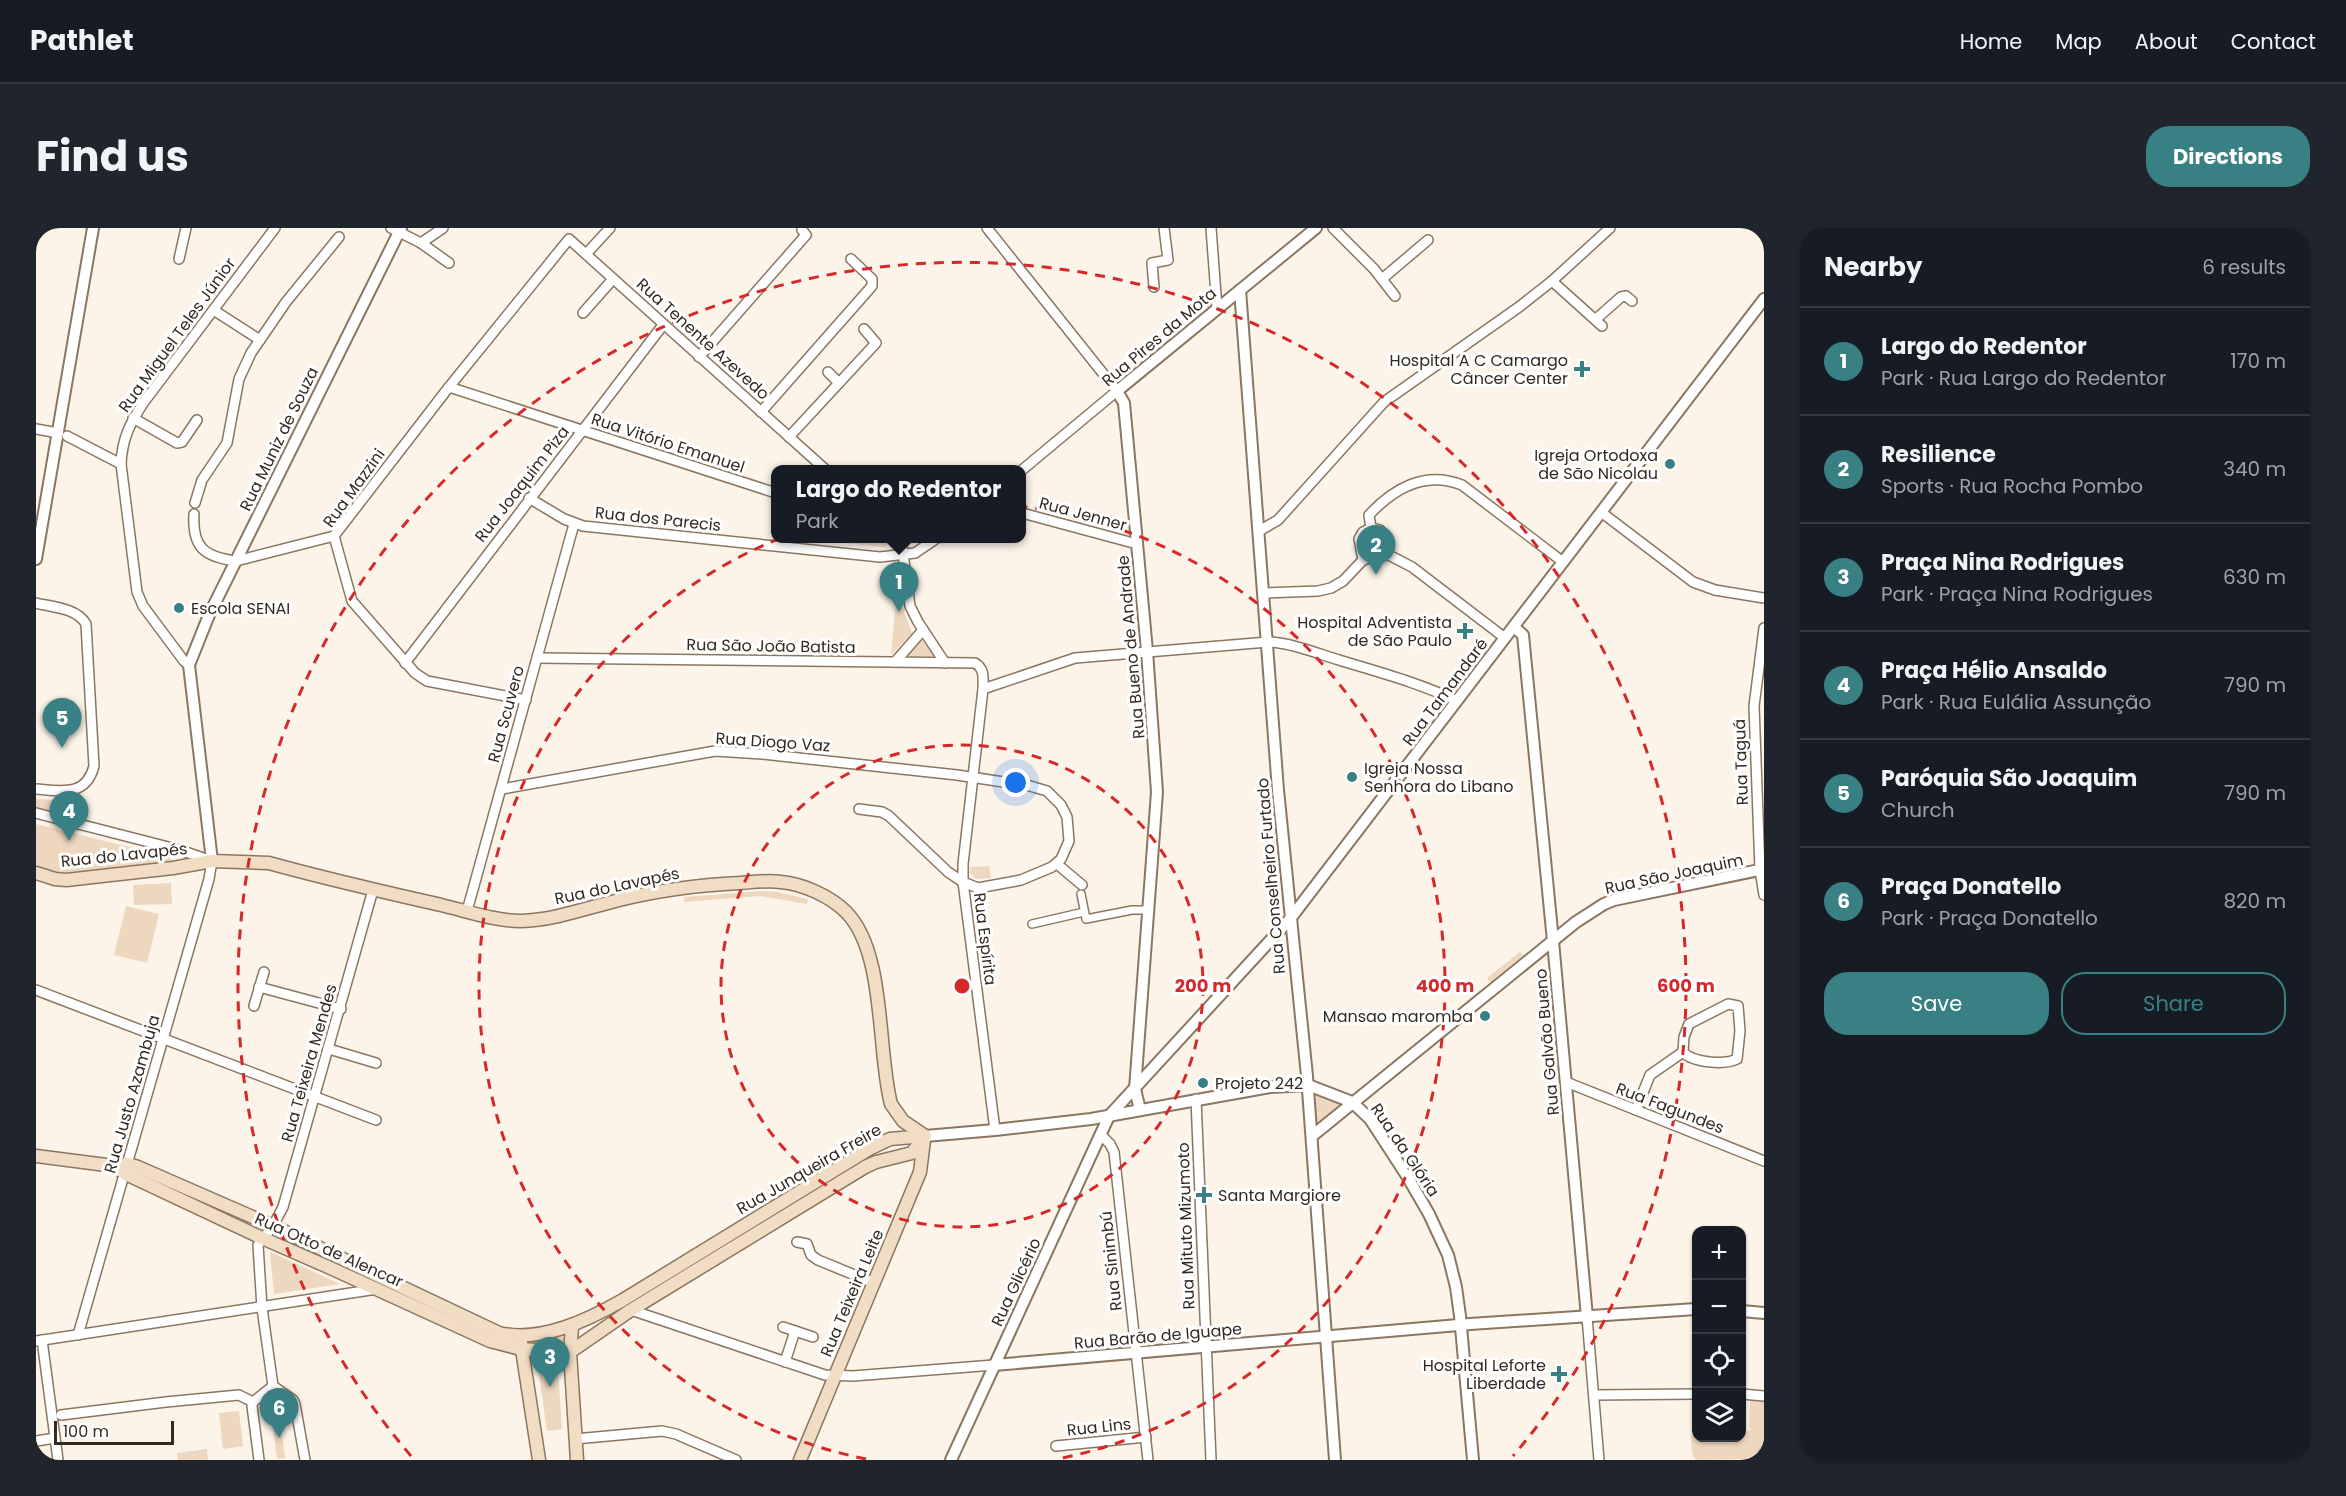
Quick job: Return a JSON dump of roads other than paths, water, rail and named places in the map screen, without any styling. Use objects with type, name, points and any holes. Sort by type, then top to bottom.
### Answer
[{"type":"main road","name":"Rua do Lavapés","points":[[36,873],[66,880],[173,868],[212,861],[269,863],[373,890],[501,919],[534,920],[653,892],[691,887],[781,882],[812,890],[846,912],[855,924],[873,973],[891,1104],[903,1121],[925,1136]]},
{"type":"main road","name":"Rua Junqueira Freire","points":[[520,1335],[572,1327],[618,1303],[890,1139],[925,1136]]},
{"type":"main road","name":"Rua Junqueira Freire","points":[[570,1352],[631,1310],[876,1162],[910,1154],[925,1136]]},
{"type":"main road","name":"Rua Teixeira Leite","points":[[800,1460],[920,1172],[925,1136]]},
{"type":"main road","points":[[36,1156],[127,1169]]},
{"type":"main road","name":"Rua Otto de Alencar","points":[[127,1169],[273,1226],[499,1333],[520,1335]]},
{"type":"main road","name":"Rua Otto de Alencar","points":[[127,1169],[262,1238],[490,1341],[521,1349]]},
{"type":"main road","points":[[779,1204],[787,1215]]},
{"type":"main road","points":[[572,1327],[570,1352],[577,1460]]},
{"type":"main road","points":[[520,1335],[539,1460]]},
{"type":"main road","points":[[521,1349],[570,1352]]},
{"type":"main road","points":[[1761,1460],[1764,1454]]},
{"type":"street","points":[[36,559],[63,435],[93,228]]},
{"type":"street","points":[[179,259],[186,228]]},
{"type":"street","name":"Rua Miguel Teles Júnior","points":[[189,665],[184,662],[143,606],[137,592],[121,465],[124,438],[133,418],[275,228]]},
{"type":"street","points":[[421,243],[443,228]]},
{"type":"street","points":[[586,254],[609,228]]},
{"type":"street","name":"Rua Bueno de Andrade","points":[[987,228],[1117,391],[1124,403],[1147,651],[1157,792],[1135,1089],[1140,1110]]},
{"type":"street","points":[[1154,287],[1152,263],[1168,260],[1164,228]]},
{"type":"street","points":[[1211,228],[1217,308]]},
{"type":"street","name":"Rua Pires da Mota","points":[[1026,467],[1316,228]]},
{"type":"street","points":[[1334,228],[1395,296]]},
{"type":"street","points":[[1259,531],[1278,520],[1384,402],[1519,307],[1552,281],[1610,228]]},
{"type":"street","points":[[397,229],[449,263]]},
{"type":"street","name":"Rua Muniz de Souza","points":[[189,665],[209,615],[397,229]]},
{"type":"street","points":[[699,357],[806,235],[802,230]]},
{"type":"street","points":[[195,503],[202,480],[227,443],[242,371],[286,302],[339,237]]},
{"type":"street","name":"Rua Tenente Azevedo","points":[[569,239],[789,437],[815,465]]},
{"type":"street","name":"Rua Mazzini","points":[[526,700],[421,678],[405,663],[352,601],[334,536],[449,387],[569,239]]},
{"type":"street","points":[[1382,279],[1428,240]]},
{"type":"street","points":[[761,412],[872,286],[872,279],[851,259]]},
{"type":"street","points":[[583,313],[613,279]]},
{"type":"street","points":[[1552,281],[1599,322],[1621,297],[1626,296],[1632,301]]},
{"type":"street","name":"Rua Conselheiro Furtado","points":[[1240,290],[1290,919],[1308,1085],[1335,1460]]},
{"type":"street","name":"Rua Tamandaré","points":[[1109,1116],[1290,919],[1764,299]]},
{"type":"street","points":[[214,311],[260,340]]},
{"type":"street","name":"Rua Joaquim Piza","points":[[405,663],[663,325]]},
{"type":"street","points":[[789,437],[877,342],[864,329]]},
{"type":"street","points":[[828,372],[839,383]]},
{"type":"street","name":"Rua Vitório Emanuel","points":[[449,387],[581,432],[771,491]]},
{"type":"street","points":[[133,418],[177,443],[182,441],[197,420]]},
{"type":"street","points":[[36,429],[63,435],[121,465]]},
{"type":"street","points":[[1371,528],[1369,515],[1395,491],[1425,480],[1452,481],[1462,485],[1563,562]]},
{"type":"street","name":"Rua dos Parecis","points":[[529,498],[574,524],[666,536],[771,542]]},
{"type":"street","points":[[194,513],[194,534],[201,548],[215,557],[236,561],[334,536]]},
{"type":"street","points":[[1601,513],[1693,582],[1715,590],[1764,598]]},
{"type":"street","name":"Rua Jenner","points":[[1026,514],[1137,544]]},
{"type":"street","name":"Rua Scuvero","points":[[467,911],[574,524]]},
{"type":"street","points":[[1363,560],[1359,539],[1363,532],[1371,528],[1383,533],[1386,541],[1385,553]]},
{"type":"street","name":"Rua dos Parecis","points":[[791,543],[880,557],[905,555]]},
{"type":"street","points":[[902,543],[908,599],[923,630],[945,663]]},
{"type":"street","points":[[905,555],[921,550],[930,543]]},
{"type":"street","points":[[1264,593],[1318,591],[1331,588],[1343,580],[1363,560],[1385,553],[1412,567],[1505,638]]},
{"type":"street","points":[[36,603],[70,611],[83,619],[86,624],[94,766],[87,783],[80,787],[64,791],[36,789]]},
{"type":"street","name":"Rua Galvão Bueno","points":[[1514,627],[1523,635],[1554,941],[1599,1460]]},
{"type":"street","name":"Rua Taguá","points":[[1764,628],[1760,681],[1754,706],[1764,895]]},
{"type":"street","points":[[896,662],[923,630]]},
{"type":"street","points":[[973,777],[1047,791],[1054,797],[1067,817],[1069,829],[1070,841],[1057,864],[1021,880],[988,888],[978,888],[963,882],[963,864],[983,689],[1070,658],[1268,642],[1285,644],[1354,665],[1429,689],[1457,701]]},
{"type":"street","name":"Rua São João Batista","points":[[537,658],[975,663],[982,669],[983,689]]},
{"type":"street","points":[[36,813],[180,850],[212,861],[189,665]]},
{"type":"street","name":"Rua Diogo Vaz","points":[[501,789],[715,751],[973,777]]},
{"type":"street","name":"Rua Espírita","points":[[859,809],[882,812],[889,816],[948,872],[963,882],[995,1130]]},
{"type":"street","name":"Rua Justo Azambuja","points":[[78,1335],[209,879],[212,861]]},
{"type":"street","points":[[1057,864],[1082,890],[1086,919],[1132,910],[1149,910]]},
{"type":"street","name":"Rua São Joaquim","points":[[1312,1136],[1554,941],[1604,904],[1762,870]]},
{"type":"street","name":"Rua Teixeira Mendes","points":[[262,1238],[273,1226],[283,1207],[373,890]]},
{"type":"street","points":[[1032,924],[1084,912]]},
{"type":"street","points":[[254,1006],[264,972]]},
{"type":"street","points":[[259,987],[340,1009]]},
{"type":"street","points":[[36,990],[376,1120]]},
{"type":"street","points":[[1728,1004],[1738,1006],[1740,1031],[1737,1059],[1731,1062],[1694,1060],[1683,1052],[1684,1037],[1689,1024],[1728,1004]]},
{"type":"street","points":[[329,1049],[376,1063]]},
{"type":"street","points":[[1636,1110],[1650,1075],[1683,1052]]},
{"type":"street","points":[[1285,1086],[1301,1076],[1306,1067]]},
{"type":"street","name":"Rua Fagundes","points":[[1566,1082],[1764,1161]]},
{"type":"street","name":"Rua da Glória","points":[[1109,1116],[1196,1099],[1285,1086],[1308,1085],[1352,1102],[1370,1119],[1429,1214],[1448,1254],[1456,1287],[1461,1325],[1473,1460]]},
{"type":"street","name":"Rua Mituto Mizumoto","points":[[1196,1099],[1211,1460]]},
{"type":"street","points":[[925,1136],[1109,1116]]},
{"type":"street","name":"Rua Glicério","points":[[951,1460],[1109,1116]]},
{"type":"street","points":[[1091,1119],[1102,1132]]},
{"type":"street","name":"Rua Sinimbú","points":[[1102,1132],[1114,1152],[1148,1460]]},
{"type":"street","points":[[262,1238],[258,1248],[262,1308],[273,1386],[293,1400],[295,1404],[305,1460]]},
{"type":"street","points":[[797,1242],[807,1244],[811,1255],[818,1260],[874,1283]]},
{"type":"street","points":[[58,1460],[39,1341],[377,1289]]},
{"type":"street","name":"Rua Barão de Iguape","points":[[631,1310],[785,1362],[835,1376],[994,1365],[1461,1325],[1692,1309]]},
{"type":"street","points":[[1746,1311],[1764,1313]]},
{"type":"street","points":[[783,1327],[813,1337]]},
{"type":"street","points":[[785,1362],[795,1331]]},
{"type":"street","points":[[259,1460],[252,1411],[253,1402],[273,1386]]},
{"type":"street","points":[[1594,1395],[1692,1394]]},
{"type":"street","points":[[1746,1394],[1764,1396]]},
{"type":"street","points":[[61,1415],[239,1395],[253,1402]]},
{"type":"street","points":[[575,1438],[662,1431],[676,1434],[736,1460]]},
{"type":"street","name":"Rua Lins","points":[[1056,1446],[1146,1437]]},
{"type":"street","points":[[36,1441],[55,1438]]},
{"type":"place","name":"Hospital A C Camargo Câncer Center","points":[[1582,369]]},
{"type":"place","name":"Igreja Ortodoxa de São Nicolau","points":[[1670,464]]},
{"type":"place","name":"Resilience","points":[[1376,575]]},
{"type":"place","name":"Escola SENAI","points":[[179,608]]},
{"type":"place","name":"Largo do Redentor","points":[[899,612]]},
{"type":"place","name":"Hospital Adventista de São Paulo","points":[[1465,631]]},
{"type":"place","name":"Paróquia São Joaquim","points":[[62,748]]},
{"type":"place","name":"Igreja Nossa Senhora do Libano","points":[[1352,777]]},
{"type":"place","name":"Praça Hélio Ansaldo","points":[[69,841]]},
{"type":"place","name":"Mansao maromba","points":[[1485,1016]]},
{"type":"place","name":"Projeto 242","points":[[1203,1083]]},
{"type":"place","name":"Santa Margiore","points":[[1204,1195]]},
{"type":"place","name":"Hospital Leforte Liberdade","points":[[1559,1374]]},
{"type":"place","name":"Praça Nina Rodrigues","points":[[550,1387]]},
{"type":"place","name":"Praça Donatello","points":[[279,1438]]}]
